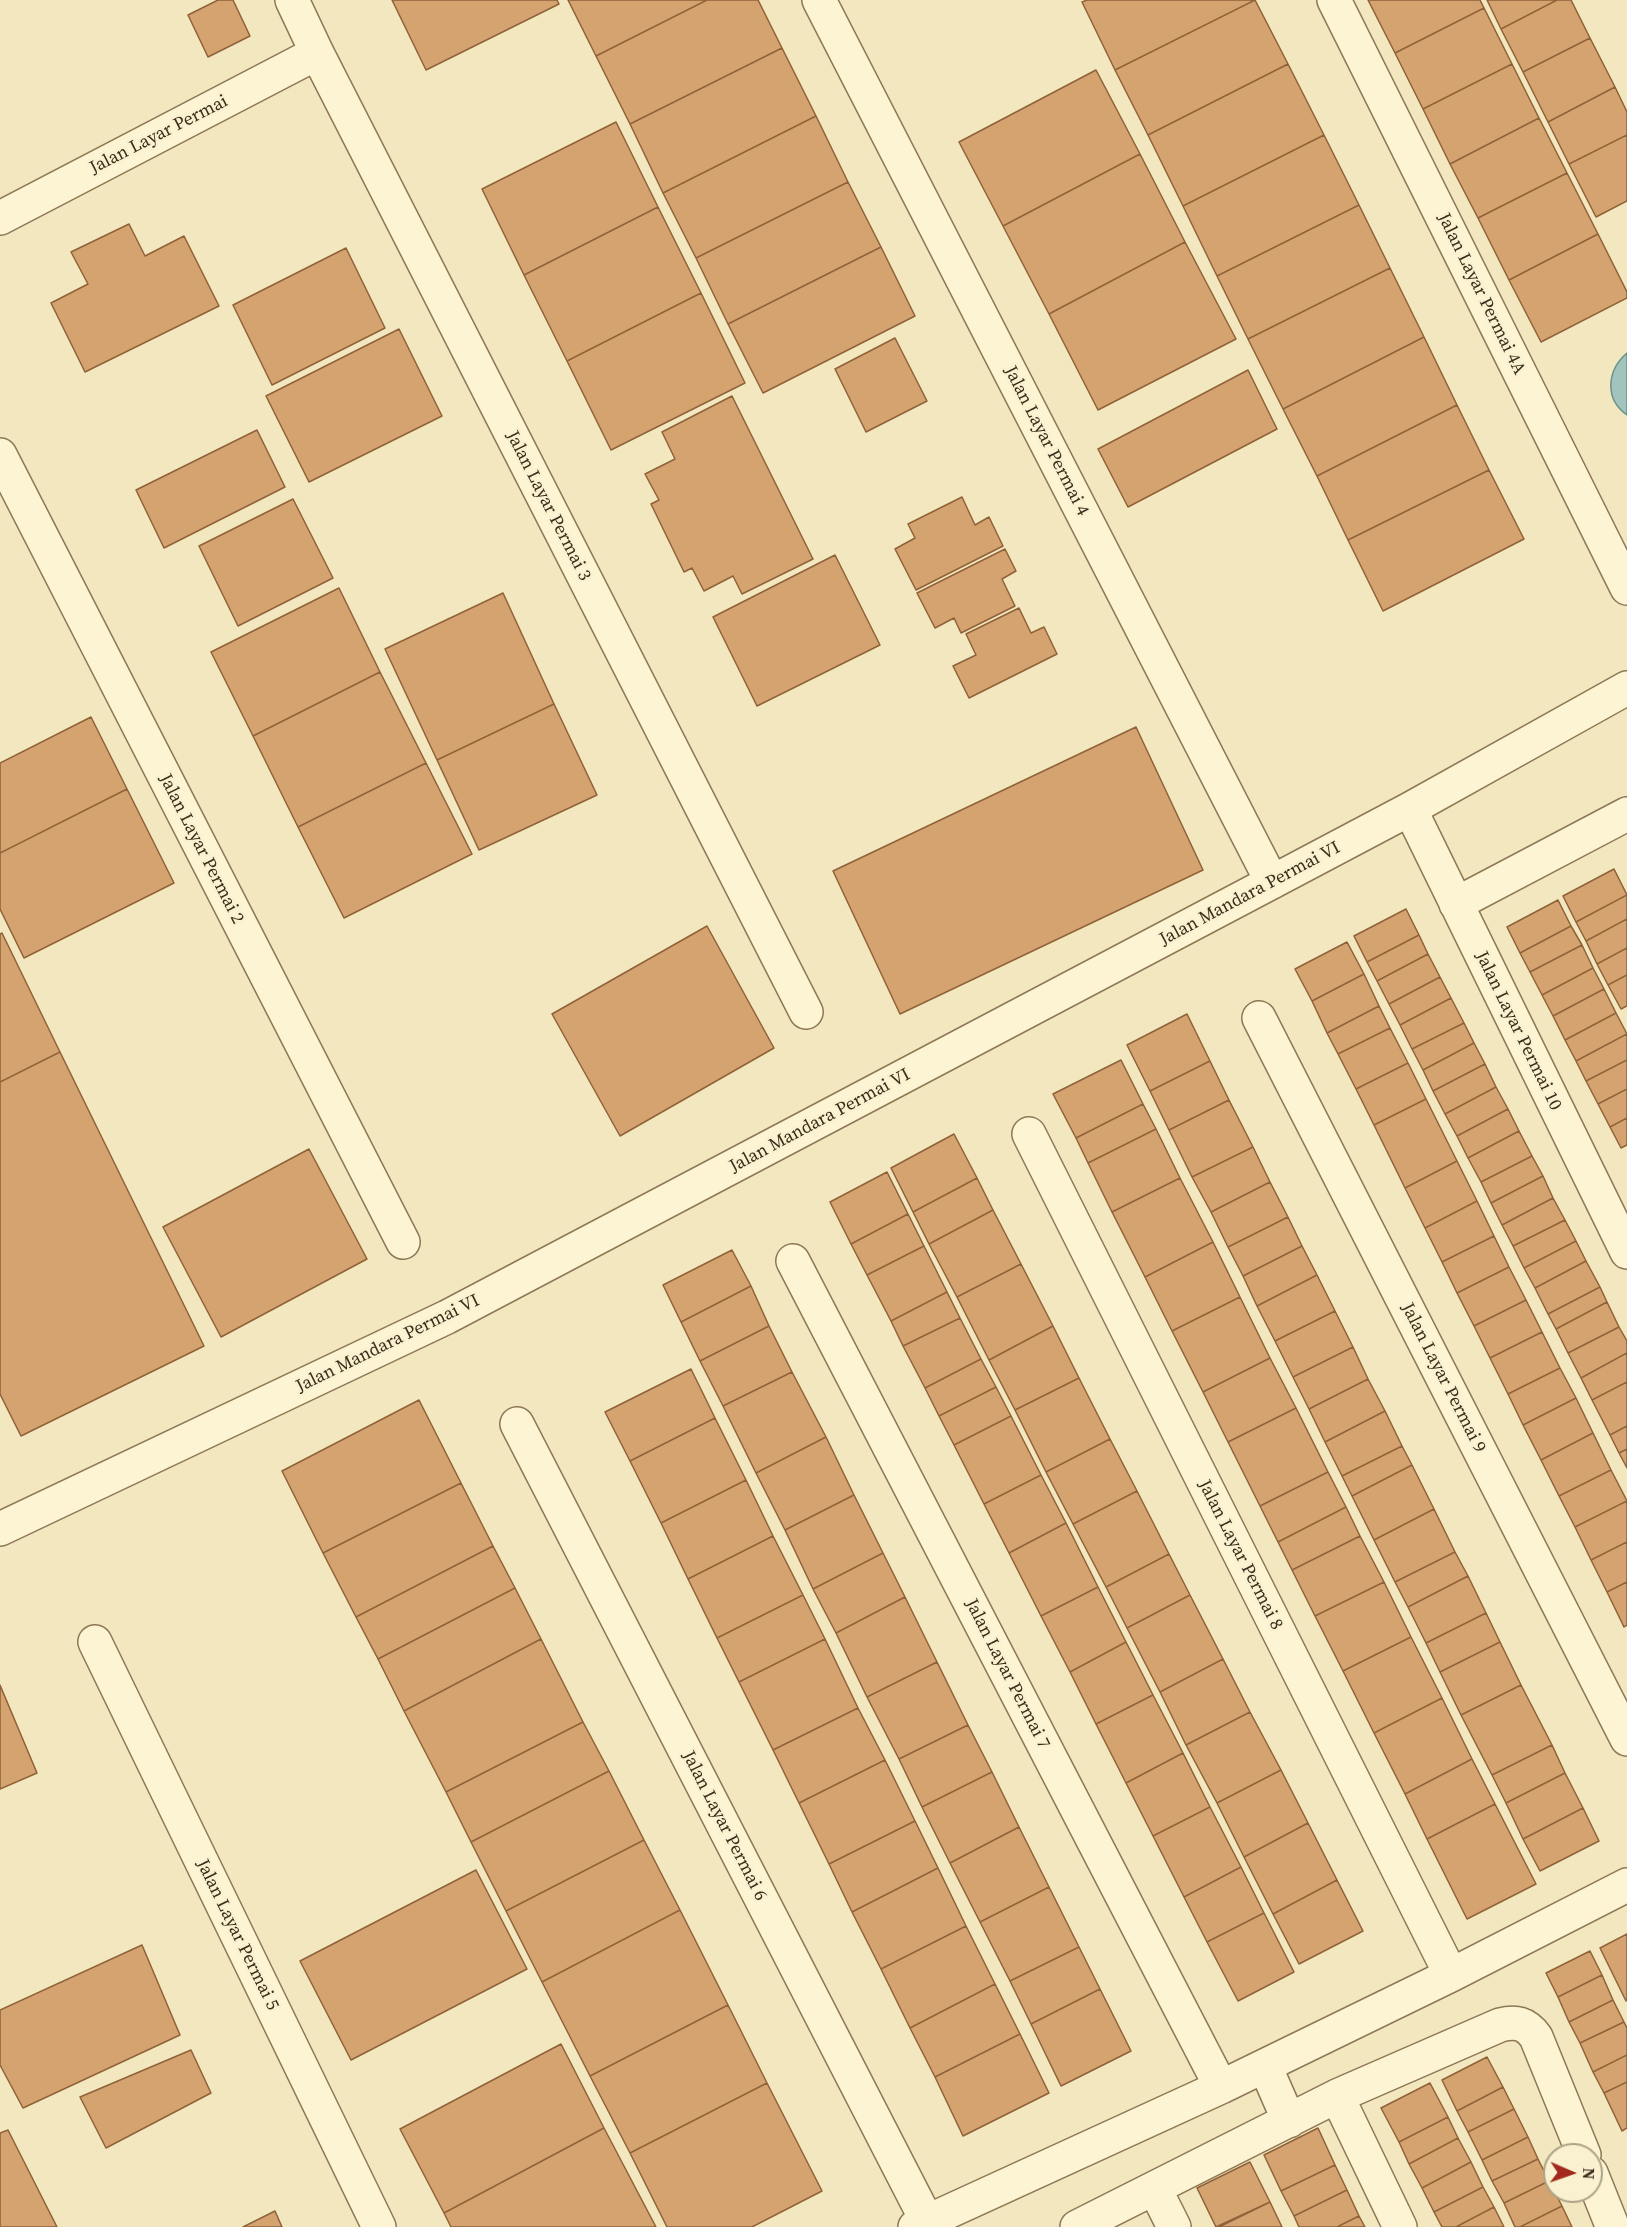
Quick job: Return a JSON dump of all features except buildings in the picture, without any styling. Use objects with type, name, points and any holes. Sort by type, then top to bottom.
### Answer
[{"type":"street","name":"Jalan Layar Permai 3","points":[[292,0],[806,1012]]},
{"type":"street","name":"Jalan Layar Permai 4","points":[[819,0],[1272,882]]},
{"type":"street","name":"Jalan Layar Permai 4A","points":[[1334,0],[1627,588]]},
{"type":"street","name":"Jalan Layar Permai","points":[[0,218],[317,53]]},
{"type":"street","name":"Jalan Layar Permai 2","points":[[0,455],[403,1242]]},
{"type":"street","name":"Jalan Mandara Permai VI","points":[[0,1529],[447,1317],[1410,809],[1627,688]]},
{"type":"street","name":"Jalan Layar Permai 10","points":[[1410,809],[1627,1252]]},
{"type":"street","points":[[1456,904],[1627,814]]},
{"type":"street","name":"Jalan Layar Permai 9","points":[[1259,1018],[1627,1739]]},
{"type":"street","name":"Jalan Layar Permai 8","points":[[1029,1134],[1451,1975]]},
{"type":"street","name":"Jalan Layar Permai 7","points":[[793,1261],[1221,2087]]},
{"type":"street","name":"Jalan Layar Permai 6","points":[[517,1424],[924,2225]]},
{"type":"street","name":"Jalan Layar Permai 5","points":[[95,1642],[379,2227]]},
{"type":"street","points":[[924,2225],[1265,2066],[1627,1886]]},
{"type":"street","points":[[1077,2227],[1337,2096],[1500,2025],[1512,2022],[1530,2029],[1536,2037],[1579,2143]]},
{"type":"street","points":[[1265,2066],[1288,2121]]},
{"type":"street","points":[[1337,2096],[1400,2227]]},
{"type":"street","points":[[1155,2188],[1174,2227]]},
{"type":"street","points":[[1603,2203],[1611,2223]]},
{"type":"water","points":[[1627,353],[1627,415],[1614,401],[1611,384],[1615,368]]}]
